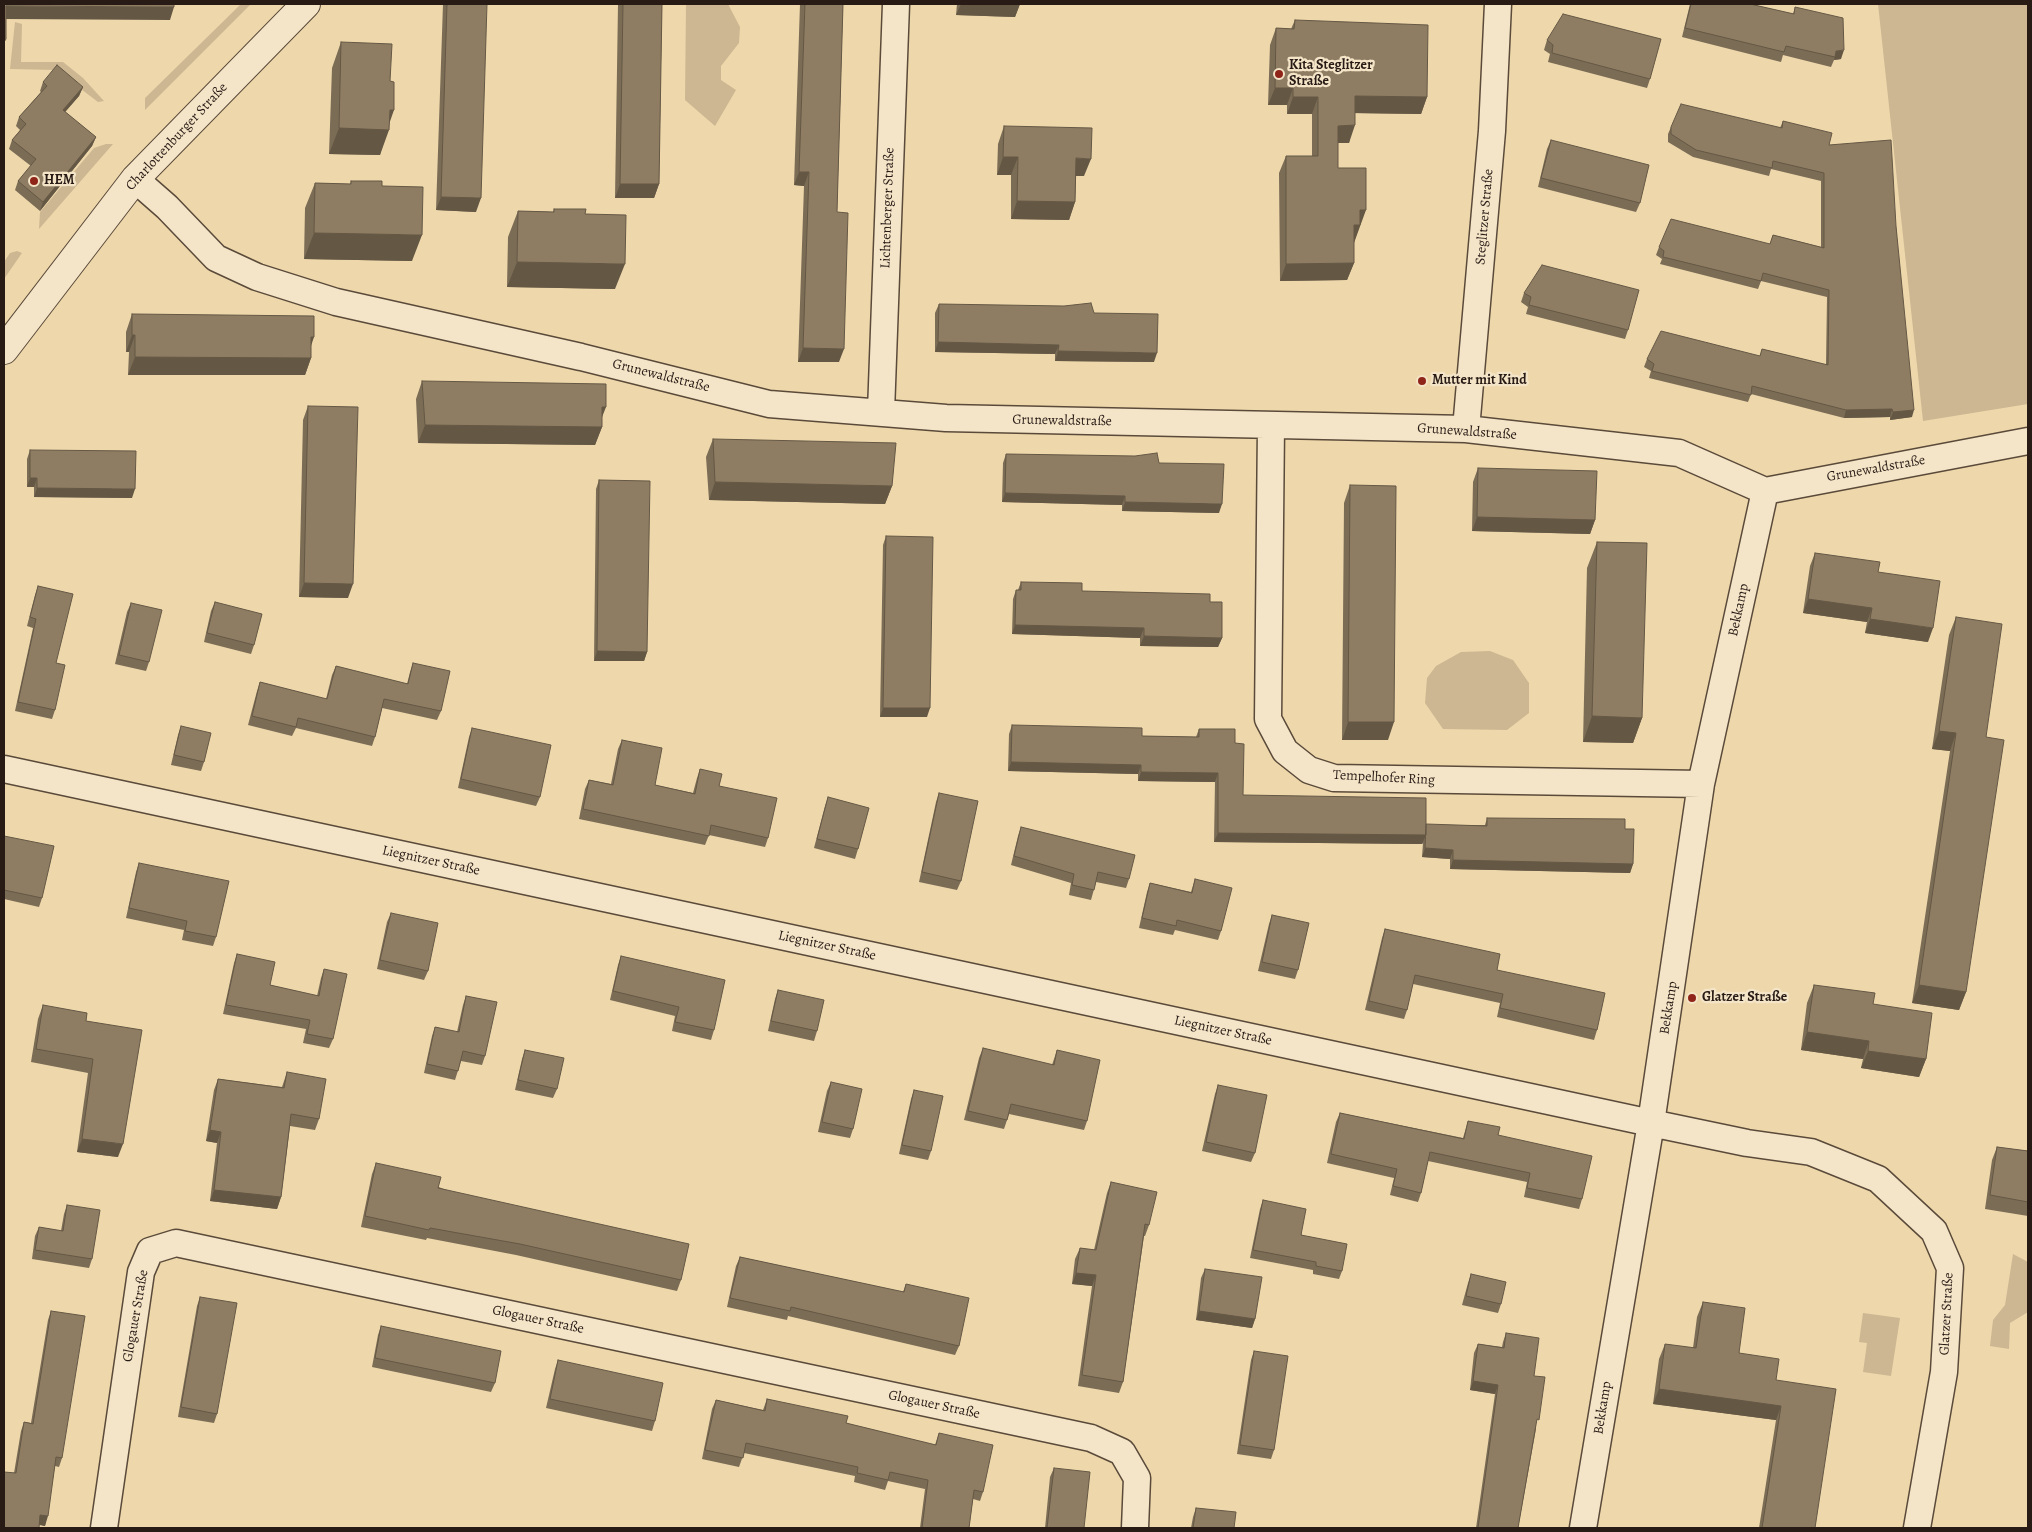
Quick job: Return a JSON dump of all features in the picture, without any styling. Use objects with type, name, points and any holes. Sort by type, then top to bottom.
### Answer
[{"type":"street","name":"Charlottenburger Straße","points":[[4,350],[135,179],[306,4]]},
{"type":"street","name":"Lichtenberger Straße","points":[[881,412],[896,4]]},
{"type":"street","name":"Steglitzer Straße","points":[[1466,429],[1492,131],[1498,4]]},
{"type":"street","name":"Grunewaldstraße","points":[[135,179],[167,207],[216,258],[275,283],[336,302],[581,356],[769,404],[946,418],[1466,429],[1679,453],[1765,491],[2028,441]]},
{"type":"street","name":"Tempelhofer Ring","points":[[1271,424],[1268,719],[1285,752],[1309,770],[1334,778],[1701,784]]},
{"type":"street","name":"Bekkamp","points":[[1583,1528],[1651,1123],[1701,784],[1765,491]]},
{"type":"street","name":"Liegnitzer Straße","points":[[4,769],[1651,1123]]},
{"type":"street","name":"Glatzer Straße","points":[[1651,1123],[1747,1143],[1811,1152],[1878,1179],[1934,1232],[1950,1268],[1949,1287],[1944,1372],[1917,1528]]},
{"type":"street","name":"Glogauer Straße","points":[[104,1528],[141,1272],[150,1251],[176,1243],[1091,1438],[1122,1452],[1137,1478],[1135,1528]]},
{"type":"shaded area","points":[[241,4],[251,4],[145,110],[145,98]]},
{"type":"shaded area","points":[[686,4],[728,4],[740,27],[739,43],[721,66],[721,80],[736,90],[715,126],[685,100]]},
{"type":"shaded area","points":[[1878,4],[2028,4],[2028,404],[1923,421]]},
{"type":"shaded area","points":[[15,22],[22,24],[21,62],[63,62],[83,78],[104,101],[98,102],[56,70],[10,69]]},
{"type":"shaded area","points":[[113,144],[39,229],[40,212],[94,148]]},
{"type":"shaded area","points":[[17,251],[22,253],[4,279],[4,262],[10,253]]},
{"type":"shaded area","points":[[1490,651],[1513,660],[1529,683],[1529,713],[1507,730],[1443,729],[1425,703],[1427,678],[1436,666],[1461,652]]},
{"type":"shaded area","points":[[2013,1254],[2028,1262],[2028,1312],[2010,1323],[2009,1349],[1990,1346],[1993,1320],[2005,1305]]},
{"type":"shaded area","points":[[1863,1313],[1900,1318],[1891,1376],[1863,1372],[1867,1343],[1859,1342]]},
{"type":"building","points":[[4,4],[174,4],[174,7],[6,6],[6,39],[4,42]]},
{"type":"building","points":[[447,4],[487,4],[481,198],[441,197]]},
{"type":"building","points":[[623,4],[662,4],[659,184],[620,184]]},
{"type":"building","points":[[805,4],[843,4],[837,212],[848,213],[844,349],[803,348],[809,172],[799,172]]},
{"type":"building","points":[[1691,4],[1750,4],[1794,14],[1795,7],[1843,18],[1844,50],[1836,51],[1835,57],[1786,46],[1784,52],[1685,28]]},
{"type":"building","points":[[1563,14],[1661,39],[1650,79],[1552,53],[1553,45],[1547,40]]},
{"type":"building","points":[[1295,20],[1428,25],[1427,97],[1355,96],[1355,125],[1338,126],[1338,168],[1366,168],[1366,210],[1360,210],[1360,225],[1354,225],[1354,263],[1286,264],[1286,156],[1318,156],[1318,97],[1293,97],[1293,88],[1275,88],[1276,28],[1294,29]]},
{"type":"building","points":[[341,42],[392,44],[390,81],[394,82],[394,110],[390,110],[389,130],[339,128]]},
{"type":"building","points":[[57,65],[83,87],[63,110],[96,137],[43,202],[18,181],[36,159],[12,140],[26,124],[19,117],[47,86],[43,82]]},
{"type":"building","points":[[1681,104],[1782,128],[1783,121],[1832,133],[1829,145],[1891,140],[1896,226],[1914,410],[1893,412],[1892,409],[1846,410],[1752,386],[1751,395],[1652,371],[1654,364],[1647,359],[1661,331],[1760,356],[1762,349],[1828,365],[1829,290],[1763,273],[1761,281],[1663,257],[1664,251],[1659,247],[1671,219],[1770,244],[1773,235],[1824,248],[1824,173],[1773,161],[1772,168],[1696,150],[1671,134],[1671,127]]},
{"type":"building","points":[[1004,126],[1092,128],[1091,159],[1076,158],[1075,202],[1017,201],[1018,157],[1003,157]]},
{"type":"building","points":[[1551,140],[1649,165],[1640,203],[1541,178]]},
{"type":"building","points":[[351,181],[382,181],[382,186],[423,187],[422,235],[314,233],[315,183],[351,184]]},
{"type":"building","points":[[554,209],[586,209],[585,214],[626,215],[625,264],[517,262],[518,211],[554,212]]},
{"type":"building","points":[[1542,265],[1639,290],[1628,330],[1529,305],[1531,297],[1524,293]]},
{"type":"building","points":[[1091,303],[1094,313],[1158,314],[1157,353],[1058,351],[1059,345],[938,342],[939,304],[1064,306]]},
{"type":"building","points":[[132,314],[314,316],[311,358],[135,357],[135,335],[132,335]]},
{"type":"building","points":[[422,381],[606,384],[606,407],[602,407],[602,427],[425,425]]},
{"type":"building","points":[[308,406],[358,407],[353,584],[304,583]]},
{"type":"building","points":[[713,439],[896,443],[892,486],[715,482]]},
{"type":"building","points":[[30,450],[136,451],[135,489],[37,488],[37,478],[30,478]]},
{"type":"building","points":[[1157,453],[1159,463],[1224,464],[1222,504],[1125,502],[1125,496],[1005,493],[1006,454],[1135,456]]},
{"type":"building","points":[[1478,468],[1597,471],[1595,520],[1477,517]]},
{"type":"building","points":[[599,480],[650,481],[647,652],[597,651]]},
{"type":"building","points":[[1350,485],[1396,486],[1394,722],[1348,722]]},
{"type":"building","points":[[886,536],[933,537],[930,708],[883,708]]},
{"type":"building","points":[[1597,542],[1647,543],[1642,718],[1592,716]]},
{"type":"building","points":[[1815,553],[1880,562],[1878,572],[1940,581],[1933,628],[1870,619],[1872,608],[1808,599]]},
{"type":"building","points":[[1021,582],[1082,583],[1082,591],[1210,594],[1210,602],[1222,602],[1222,638],[1144,636],[1144,628],[1015,625],[1016,590],[1021,590]]},
{"type":"building","points":[[38,586],[73,594],[56,663],[65,665],[55,710],[18,702],[36,619],[30,617]]},
{"type":"building","points":[[215,602],[262,614],[254,645],[207,633]]},
{"type":"building","points":[[131,603],[162,610],[149,662],[119,655]]},
{"type":"building","points":[[1956,617],[2002,624],[1986,737],[2004,740],[1966,992],[1919,985],[1956,733],[1939,731]]},
{"type":"building","points":[[413,663],[450,671],[441,711],[384,699],[375,737],[298,718],[296,727],[252,716],[260,682],[327,699],[336,666],[408,684]]},
{"type":"building","points":[[1012,725],[1142,728],[1142,736],[1199,737],[1199,729],[1235,729],[1235,743],[1244,744],[1243,795],[1426,798],[1426,835],[1218,833],[1218,773],[1141,772],[1141,765],[1011,762]]},
{"type":"building","points":[[181,726],[211,733],[204,762],[174,755]]},
{"type":"building","points":[[472,728],[551,745],[540,797],[461,779]]},
{"type":"building","points":[[622,740],[662,748],[655,785],[695,794],[700,769],[722,774],[719,786],[777,798],[768,838],[711,825],[709,836],[583,809],[589,780],[613,785]]},
{"type":"building","points":[[939,793],[978,801],[961,881],[922,872]]},
{"type":"building","points":[[828,797],[869,808],[858,849],[817,839]]},
{"type":"building","points":[[1487,818],[1625,819],[1625,829],[1634,829],[1633,864],[1453,860],[1453,850],[1425,848],[1426,824],[1487,826]]},
{"type":"building","points":[[1021,827],[1135,855],[1129,879],[1098,872],[1094,890],[1072,885],[1074,874],[1014,856]]},
{"type":"building","points":[[4,836],[54,846],[42,898],[4,890]]},
{"type":"building","points":[[139,863],[229,881],[216,937],[185,931],[187,921],[129,908]]},
{"type":"building","points":[[1195,879],[1232,888],[1221,931],[1177,920],[1176,926],[1142,918],[1150,883],[1192,893]]},
{"type":"building","points":[[391,913],[438,923],[428,971],[380,960]]},
{"type":"building","points":[[1272,915],[1309,923],[1298,970],[1262,962]]},
{"type":"building","points":[[1385,929],[1500,954],[1497,970],[1605,993],[1597,1030],[1500,1008],[1503,994],[1415,975],[1407,1010],[1369,1001]]},
{"type":"building","points":[[237,954],[275,962],[270,985],[319,996],[324,969],[347,974],[333,1039],[307,1034],[310,1020],[226,1005]]},
{"type":"building","points":[[621,956],[725,980],[714,1030],[675,1022],[679,1007],[613,991]]},
{"type":"building","points":[[1814,985],[1875,993],[1873,1004],[1932,1013],[1926,1059],[1868,1051],[1869,1041],[1807,1032]]},
{"type":"building","points":[[778,990],[824,1000],[817,1031],[771,1021]]},
{"type":"building","points":[[466,996],[497,1002],[485,1056],[463,1051],[458,1071],[427,1064],[435,1027],[459,1032]]},
{"type":"building","points":[[43,1005],[87,1013],[86,1021],[142,1030],[123,1144],[82,1139],[93,1059],[36,1049]]},
{"type":"building","points":[[983,1048],[1054,1065],[1057,1050],[1100,1060],[1087,1121],[1011,1104],[1007,1120],[968,1111]]},
{"type":"building","points":[[525,1050],[564,1058],[557,1089],[518,1080]]},
{"type":"building","points":[[287,1072],[326,1079],[319,1119],[291,1114],[281,1197],[214,1190],[221,1132],[210,1130],[218,1079],[284,1088]]},
{"type":"building","points":[[831,1082],[862,1089],[853,1129],[822,1122]]},
{"type":"building","points":[[1218,1085],[1267,1095],[1255,1153],[1206,1142]]},
{"type":"building","points":[[914,1090],[943,1096],[931,1151],[902,1145]]},
{"type":"building","points":[[1340,1113],[1464,1139],[1468,1121],[1500,1127],[1498,1135],[1592,1156],[1582,1199],[1527,1188],[1530,1173],[1430,1152],[1421,1193],[1393,1186],[1397,1169],[1331,1154]]},
{"type":"building","points":[[1997,1147],[2028,1151],[2028,1202],[1990,1195]]},
{"type":"building","points":[[376,1163],[441,1177],[438,1188],[689,1244],[681,1280],[520,1244],[430,1228],[429,1230],[365,1216]]},
{"type":"building","points":[[1111,1182],[1157,1192],[1149,1225],[1145,1224],[1123,1382],[1082,1375],[1096,1275],[1076,1273],[1080,1248],[1096,1250]]},
{"type":"building","points":[[1263,1200],[1306,1209],[1301,1235],[1347,1244],[1342,1271],[1316,1266],[1316,1262],[1253,1250]]},
{"type":"building","points":[[67,1205],[100,1210],[92,1259],[35,1250],[39,1227],[63,1231]]},
{"type":"building","points":[[740,1257],[904,1292],[906,1284],[969,1298],[959,1346],[791,1307],[790,1311],[730,1298]]},
{"type":"building","points":[[1205,1269],[1262,1277],[1255,1319],[1199,1311]]},
{"type":"building","points":[[1471,1274],[1506,1282],[1501,1304],[1466,1296]]},
{"type":"building","points":[[200,1297],[237,1303],[217,1414],[181,1407]]},
{"type":"building","points":[[1703,1302],[1745,1308],[1739,1353],[1779,1359],[1776,1380],[1836,1389],[1815,1528],[1762,1528],[1781,1406],[1659,1389],[1665,1344],[1696,1348]]},
{"type":"building","points":[[51,1311],[85,1316],[62,1458],[56,1457],[48,1516],[40,1515],[39,1528],[4,1528],[4,1472],[16,1473],[24,1422],[33,1424]]},
{"type":"building","points":[[381,1326],[501,1351],[495,1383],[375,1358]]},
{"type":"building","points":[[1506,1333],[1539,1338],[1534,1376],[1545,1377],[1539,1420],[1537,1419],[1518,1528],[1478,1528],[1498,1385],[1473,1381],[1478,1344],[1504,1348]]},
{"type":"building","points":[[1254,1351],[1288,1356],[1274,1450],[1240,1445]]},
{"type":"building","points":[[558,1360],[663,1383],[655,1421],[550,1399]]},
{"type":"building","points":[[767,1399],[848,1416],[846,1423],[936,1445],[939,1433],[993,1445],[983,1492],[974,1490],[969,1528],[922,1528],[928,1480],[890,1472],[888,1480],[857,1473],[858,1467],[746,1443],[743,1458],[705,1450],[716,1400],[765,1411]]},
{"type":"building","points":[[1054,1468],[1090,1472],[1084,1528],[1047,1528]]},
{"type":"building","points":[[1196,1508],[1236,1512],[1234,1528],[1193,1528]]},
{"type":"place","name":"Kita Steglitzer Straße","points":[[1279,74]]},
{"type":"place","name":"HEM","points":[[34,181]]},
{"type":"place","name":"Mutter mit Kind","points":[[1422,381]]},
{"type":"place","name":"Glatzer Straße","points":[[1692,998]]}]
